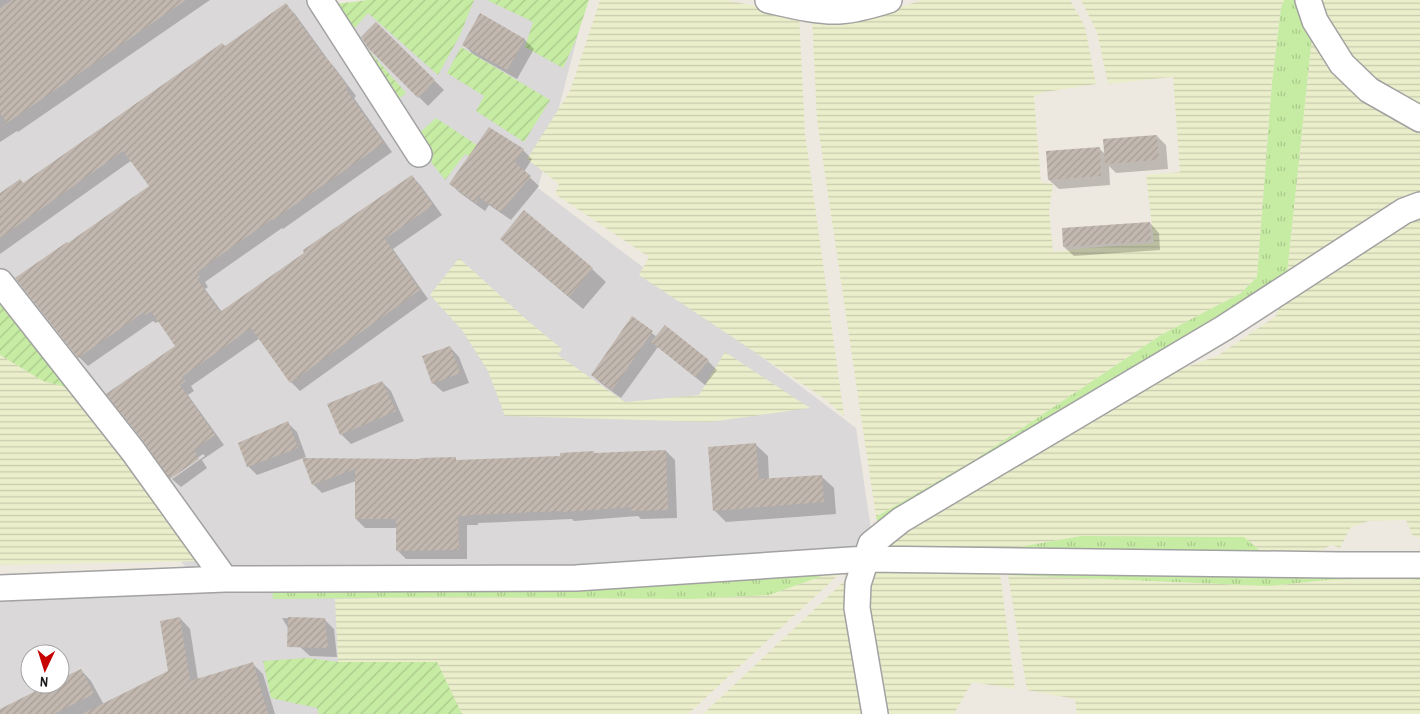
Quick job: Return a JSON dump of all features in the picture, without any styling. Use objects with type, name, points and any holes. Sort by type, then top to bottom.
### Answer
[{"type":"street","points":[[768,0],[806,8],[838,11],[873,5],[889,0]]},
{"type":"street","points":[[1308,0],[1315,21],[1342,64],[1369,90],[1420,119]]},
{"type":"street","points":[[325,1],[419,154]]},
{"type":"street","points":[[875,714],[856,608],[858,584],[871,544],[901,520],[1224,328],[1404,211],[1420,205]]},
{"type":"street","points":[[0,282],[133,450],[225,579]]},
{"type":"street","points":[[0,588],[225,579],[576,578],[866,559],[1420,565]]},
{"type":"shaded area","points":[[0,0],[329,0],[341,17],[430,0],[587,0],[538,188],[856,428],[875,556],[360,599],[435,714],[0,714],[0,579],[187,569],[0,321]]},
{"type":"green space","points":[[368,0],[474,0],[460,35],[438,75],[368,13],[352,31],[406,93],[391,105],[327,5]]},
{"type":"green space","points":[[487,0],[589,0],[575,42],[563,68],[525,47],[533,22]]},
{"type":"green space","points":[[600,0],[725,0],[799,14],[805,133],[844,416],[825,399],[639,275],[649,257],[555,194],[559,184],[527,159],[570,91]]},
{"type":"green space","points":[[922,0],[1070,0],[1085,27],[1096,84],[1045,92],[1034,96],[1041,182],[1053,184],[1049,211],[1053,252],[1154,243],[1146,175],[1180,172],[1173,77],[1108,84],[1097,32],[1081,0],[1284,0],[1281,8],[1272,82],[1257,277],[1241,293],[1161,335],[976,459],[876,517],[817,120],[812,17],[889,11]]},
{"type":"green space","points":[[1284,0],[1297,0],[1313,27],[1286,283],[880,529],[876,517],[976,459],[1161,335],[1241,293],[1257,277],[1272,82],[1281,8]]},
{"type":"green space","points":[[1313,0],[1420,0],[1420,109],[1385,90],[1343,53]]},
{"type":"green space","points":[[1313,27],[1420,124],[1420,199],[1286,283]]},
{"type":"green space","points":[[461,47],[550,100],[524,142],[476,111],[484,96],[447,73]]},
{"type":"green space","points":[[436,118],[511,168],[505,174],[465,154],[445,180],[424,153],[416,136]]},
{"type":"green space","points":[[1420,217],[1420,538],[1413,536],[1406,520],[1369,521],[1351,527],[1340,548],[1331,545],[1314,555],[1263,553],[1244,537],[1134,536],[1081,536],[984,553],[886,553],[899,536],[937,515],[1067,434],[1181,369],[1217,356],[1276,316],[1281,301],[1380,235]]},
{"type":"green space","points":[[459,258],[528,321],[562,349],[558,355],[625,402],[699,395],[725,352],[810,408],[710,422],[505,416],[488,371],[462,330],[430,295]]},
{"type":"green space","points":[[0,298],[74,389],[43,381],[0,355]]},
{"type":"green space","points":[[0,355],[43,381],[74,389],[200,561],[0,565]]},
{"type":"green space","points":[[1081,536],[1244,537],[1263,553],[984,553]]},
{"type":"green space","points":[[1008,564],[1420,569],[1420,580],[1399,578],[1327,580],[1269,586],[1008,575]]},
{"type":"green space","points":[[847,567],[688,714],[462,714],[437,662],[338,662],[335,599],[457,597],[693,599],[769,595]]},
{"type":"green space","points":[[847,567],[769,595],[693,599],[457,597],[273,599],[272,586]]},
{"type":"green space","points":[[875,569],[1000,573],[1015,689],[972,682],[954,714],[885,714],[864,606]]},
{"type":"green space","points":[[853,573],[866,714],[703,714]]},
{"type":"green space","points":[[1008,575],[1269,586],[1327,580],[1399,578],[1420,580],[1420,714],[1077,714],[1075,699],[1027,690]]},
{"type":"green space","points":[[308,658],[339,662],[437,662],[462,714],[319,714],[317,708],[271,698],[263,661]]},
{"type":"building","points":[[12,0],[186,0],[7,123],[0,113],[0,8]]},
{"type":"building","points":[[286,3],[348,87],[345,88],[384,143],[197,272],[200,277],[197,279],[220,312],[304,253],[303,250],[412,175],[433,205],[385,239],[420,290],[290,383],[251,328],[182,377],[186,381],[180,385],[215,435],[194,450],[199,459],[170,479],[106,394],[175,346],[151,311],[146,315],[144,312],[78,358],[15,278],[149,186],[123,151],[0,238],[0,193],[20,179],[23,183],[222,43],[225,46]]},
{"type":"building","points":[[480,13],[525,39],[507,70],[462,45]]},
{"type":"building","points":[[376,22],[435,80],[418,98],[368,48],[361,37]]},
{"type":"building","points":[[489,127],[524,149],[515,163],[531,176],[501,212],[479,197],[476,203],[449,184]]},
{"type":"building","points":[[1157,135],[1159,160],[1105,164],[1103,139]]},
{"type":"building","points":[[1100,147],[1101,176],[1048,180],[1046,151]]},
{"type":"building","points":[[524,210],[593,268],[569,297],[500,239]]},
{"type":"building","points":[[1150,222],[1151,241],[1063,247],[1062,228]]},
{"type":"building","points":[[632,316],[653,331],[612,390],[591,375]]},
{"type":"building","points":[[665,325],[709,360],[695,377],[651,342]]},
{"type":"building","points":[[450,346],[460,373],[432,384],[422,356]]},
{"type":"building","points":[[382,381],[396,411],[340,435],[327,404]]},
{"type":"building","points":[[288,421],[298,448],[247,467],[238,443]]},
{"type":"building","points":[[756,443],[759,479],[822,475],[824,502],[713,511],[708,447]]},
{"type":"building","points":[[666,450],[668,510],[631,511],[631,507],[458,516],[459,550],[396,551],[396,519],[355,519],[355,469],[312,485],[302,458],[420,459],[456,457],[456,460],[560,456],[560,453],[594,451],[594,453]]},
{"type":"building","points":[[180,617],[190,681],[253,662],[268,714],[82,714],[168,671],[160,621]]},
{"type":"building","points":[[288,617],[325,618],[328,648],[287,647]]},
{"type":"building","points":[[81,669],[94,694],[54,714],[0,714],[0,709],[30,694],[70,694],[70,674]]}]
